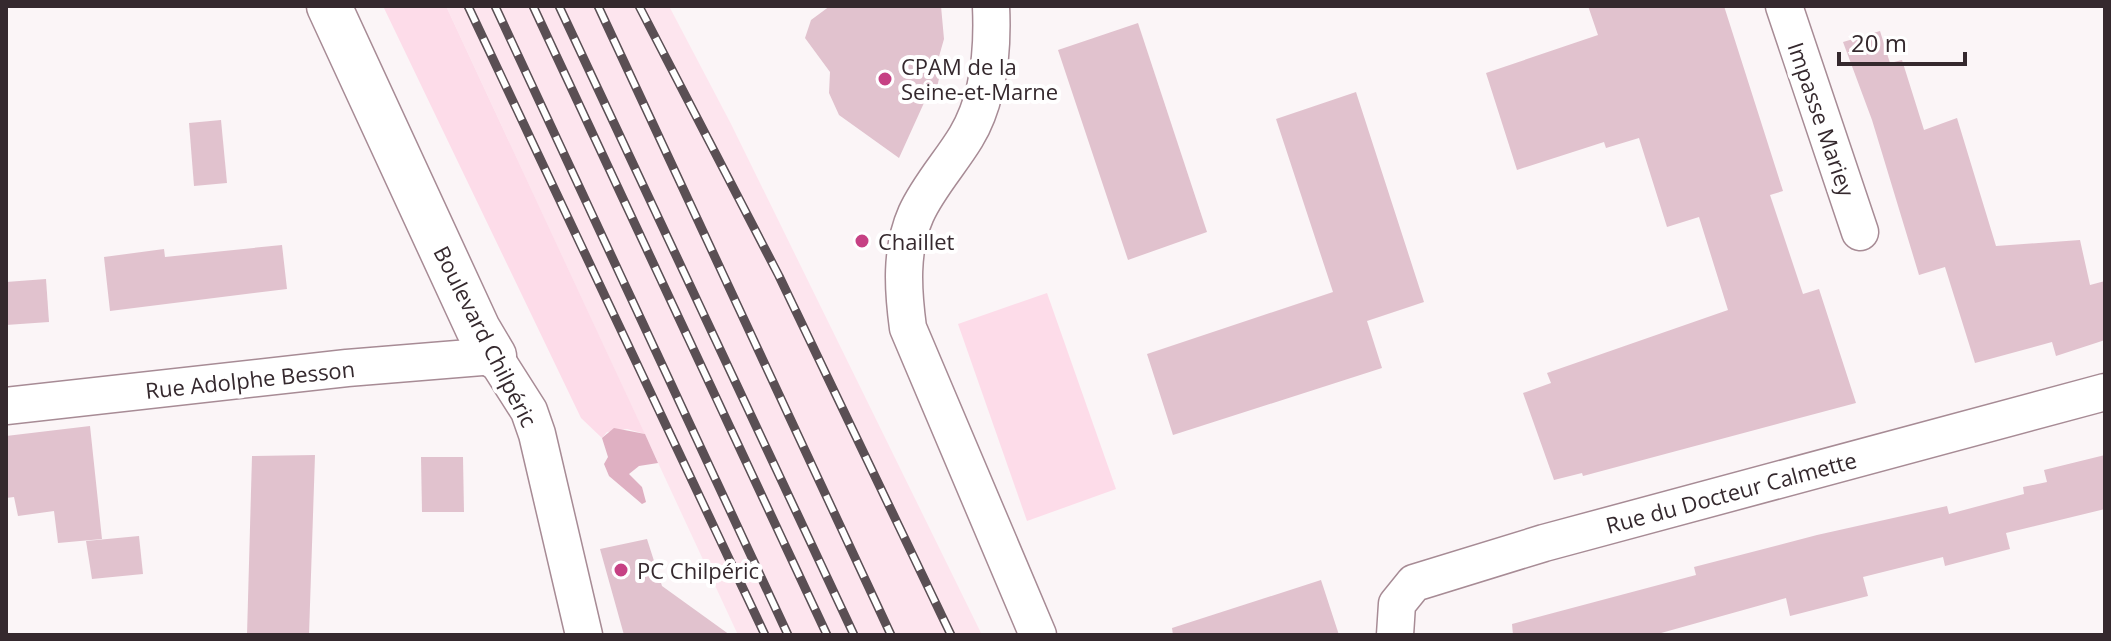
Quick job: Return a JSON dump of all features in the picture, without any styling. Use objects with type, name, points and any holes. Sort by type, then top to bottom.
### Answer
[{"type":"street","name":"Boulevard Chilpéric","points":[[329,6],[478,329],[529,411],[584,635]]},
{"type":"street","points":[[991,6],[993,44],[983,92],[969,133],[915,214],[902,278],[908,328],[1038,635]]},
{"type":"street","name":"Impasse Mariey","points":[[1784,6],[1860,232]]},
{"type":"street","name":"Rue Adolphe Besson","points":[[6,406],[347,368],[494,356]]},
{"type":"street","name":"Rue du Docteur Calmette","points":[[1395,635],[1397,604],[1414,583],[1551,541],[2105,392]]},
{"type":"shaded area","points":[[383,6],[446,6],[645,434],[627,429],[607,432],[602,438],[581,418]]},
{"type":"shaded area","points":[[446,6],[669,6],[731,124],[982,635],[738,635]]},
{"type":"shaded area","points":[[1047,293],[1116,489],[1027,521],[958,324]]},
{"type":"shaded area","points":[[614,428],[645,434],[658,463],[639,466],[629,474],[642,487],[646,502],[642,504],[609,476],[604,464],[608,457],[602,438]]},
{"type":"building","name":"CPAM de la Seine-et-Marne","points":[[830,6],[941,6],[944,39],[938,60],[942,65],[936,92],[928,94],[899,158],[839,115],[829,93],[830,72],[805,38],[811,20]]},
{"type":"building","points":[[1588,6],[1724,6],[1783,191],[1770,195],[1803,294],[1819,289],[1856,403],[1583,476],[1582,473],[1554,480],[1523,393],[1551,383],[1547,373],[1728,310],[1699,217],[1667,227],[1639,138],[1606,148],[1604,142],[1517,170],[1486,73],[1598,35]]},
{"type":"building","points":[[1138,23],[1207,232],[1128,260],[1058,50]]},
{"type":"building","points":[[1880,31],[1890,63],[1902,60],[1924,130],[1957,118],[1996,246],[2080,240],[2090,285],[2105,281],[2105,340],[2056,356],[2052,342],[1975,363],[1945,267],[1919,275],[1872,120],[1843,42]]},
{"type":"building","points":[[1356,92],[1424,302],[1367,321],[1382,368],[1173,435],[1147,354],[1333,292],[1276,119]]},
{"type":"building","points":[[221,120],[227,183],[194,186],[189,123]]},
{"type":"building","points":[[282,245],[287,289],[110,311],[104,257],[164,249],[165,257]]},
{"type":"building","points":[[46,279],[49,322],[6,325],[6,282]]},
{"type":"building","points":[[90,426],[102,539],[58,543],[54,511],[18,516],[14,497],[6,498],[6,436]]},
{"type":"building","points":[[315,455],[309,635],[247,635],[252,456]]},
{"type":"building","points":[[2105,455],[2105,509],[2006,533],[2010,549],[1945,566],[1943,557],[1863,577],[1868,596],[1790,616],[1786,598],[1654,635],[1513,635],[1512,624],[1696,575],[1694,567],[1947,506],[1949,514],[2024,494],[2023,487],[2047,482],[2044,470]]},
{"type":"building","points":[[421,457],[463,457],[464,512],[422,512]]},
{"type":"building","points":[[139,536],[143,574],[92,579],[86,541]]},
{"type":"building","points":[[647,539],[662,586],[730,635],[624,635],[600,549]]},
{"type":"building","points":[[1321,580],[1339,635],[1173,635],[1172,628]]},
{"type":"railway","points":[[468,6],[765,635]]},
{"type":"railway","points":[[495,6],[788,635]]},
{"type":"railway","points":[[533,6],[827,635]]},
{"type":"railway","points":[[559,6],[854,635]]},
{"type":"railway","points":[[598,6],[891,635]]},
{"type":"railway","points":[[639,6],[779,276],[951,635]]},
{"type":"place","name":"CPAM de la Seine-et-Marne","points":[[885,79]]},
{"type":"place","name":"Chaillet","points":[[862,241]]},
{"type":"place","name":"PC Chilpéric","points":[[621,570]]}]
